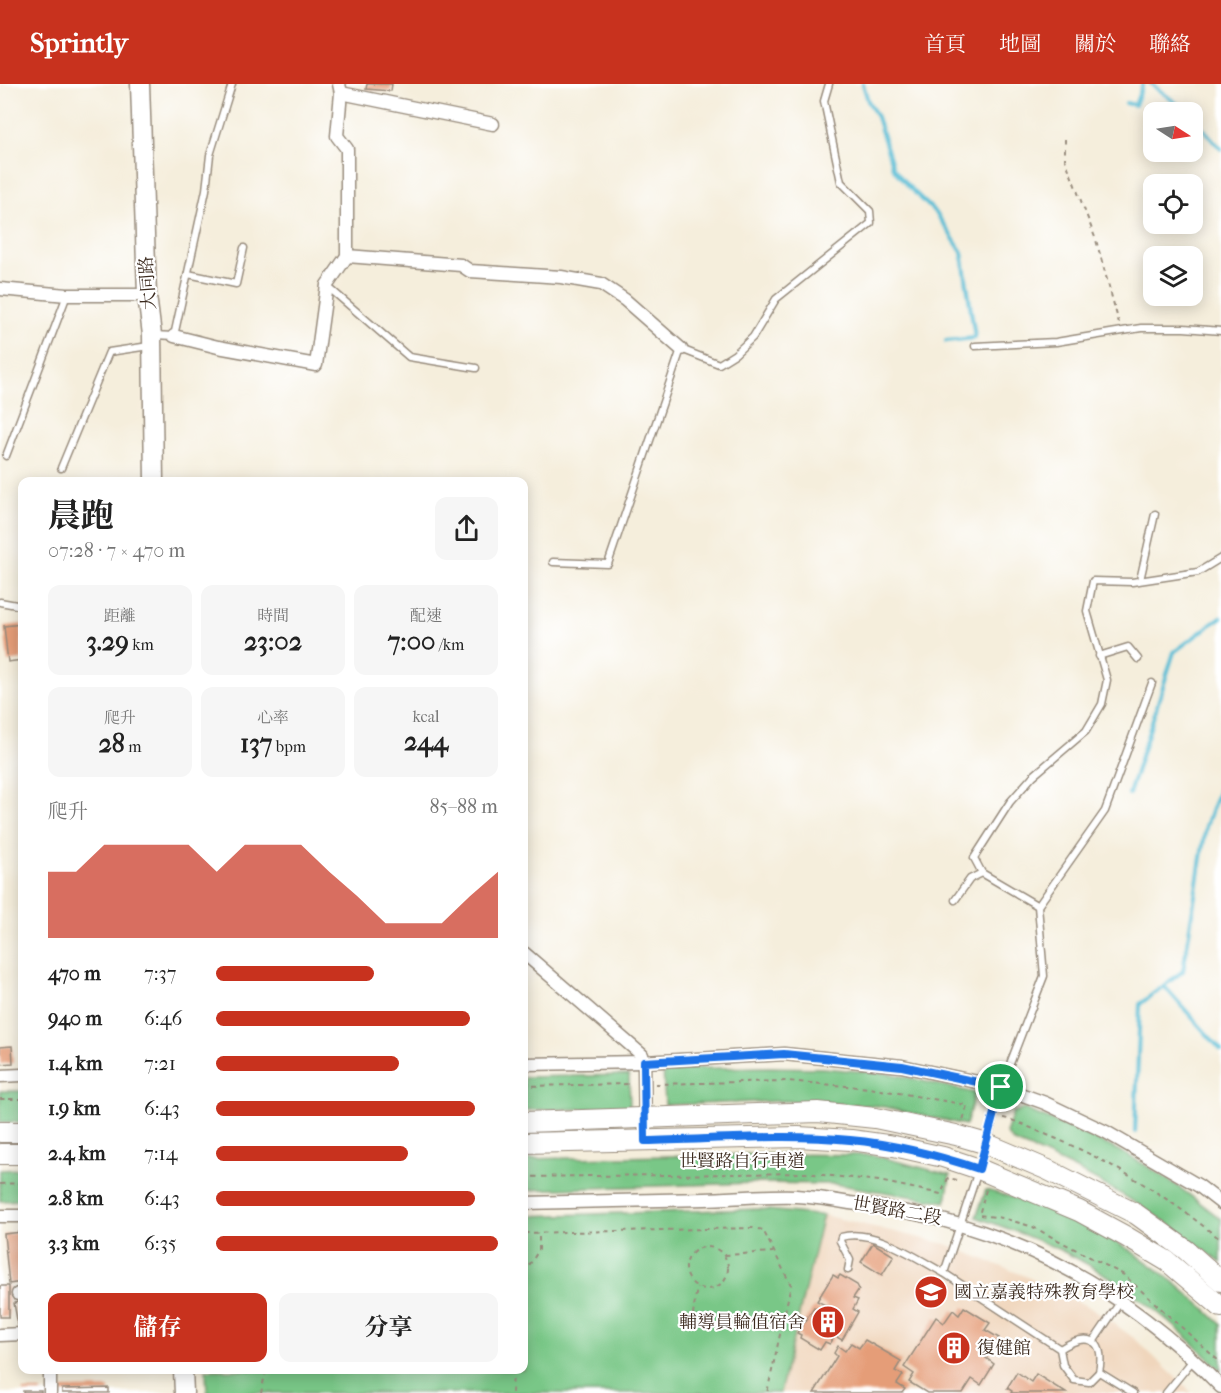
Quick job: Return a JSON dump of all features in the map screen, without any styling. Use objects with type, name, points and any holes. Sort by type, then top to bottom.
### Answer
[{"type":"main road","points":[[528,1122],[818,1112],[874,1118],[956,1135],[987,1144],[1047,1170],[1136,1214],[1186,1250],[1221,1281]]},
{"type":"main road","points":[[0,1132],[18,1132]]},
{"type":"main road","points":[[528,1143],[798,1137],[851,1140],[894,1146],[943,1157],[983,1178],[1079,1211],[1167,1261],[1221,1307]]},
{"type":"main road","points":[[0,1154],[18,1154]]},
{"type":"street","name":"大同路","points":[[140,84],[147,295],[152,340],[154,477]]},
{"type":"street","points":[[174,336],[218,347],[316,365],[327,285],[347,256],[347,149],[337,136],[340,88],[493,124]]},
{"type":"street","points":[[347,256],[461,265],[470,271],[561,277],[601,284],[625,300],[681,350]]},
{"type":"street","points":[[0,290],[67,295],[147,295]]},
{"type":"street","points":[[528,956],[642,1055],[645,1141]]},
{"type":"street","points":[[528,1064],[644,1062],[784,1054],[902,1066],[1001,1087],[1046,1103],[1106,1132],[1199,1186],[1221,1203]]},
{"type":"street","points":[[0,1076],[18,1075]]},
{"type":"street","name":"世賢路二段","points":[[528,1203],[797,1196],[866,1204],[960,1223],[1000,1237],[1089,1280],[1168,1336],[1221,1387]]},
{"type":"street","points":[[0,1216],[18,1216]]},
{"type":"street","points":[[0,1335],[18,1334]]},
{"type":"street","points":[[50,1374],[50,1393]]},
{"type":"street","points":[[183,1374],[184,1393]]},
{"type":"lane","points":[[61,468],[109,352],[174,336],[206,190],[210,155],[232,84]]},
{"type":"lane","points":[[553,562],[608,564],[681,350],[719,364],[735,354],[753,337],[776,299],[871,223],[870,211],[841,182],[824,101],[829,84]]},
{"type":"lane","points":[[188,274],[236,284],[244,248]]},
{"type":"lane","points":[[327,285],[409,357],[476,368]]},
{"type":"lane","points":[[6,456],[67,295]]},
{"type":"lane","points":[[975,346],[1056,342],[1142,328],[1221,331]]},
{"type":"lane","points":[[1140,580],[1155,514]]},
{"type":"lane","points":[[1038,906],[982,873],[974,858],[1010,802],[1033,776],[1086,731],[1102,704],[1107,680],[1087,611],[1093,581],[1132,582],[1198,572],[1221,558]]},
{"type":"lane","points":[[0,602],[18,605]]},
{"type":"lane","points":[[1099,656],[1128,647],[1138,659]]},
{"type":"lane","points":[[944,1273],[960,1223],[983,1178],[987,1144],[1001,1087],[1044,976],[1038,906],[1105,811],[1152,683]]},
{"type":"lane","points":[[955,900],[970,879],[982,873]]},
{"type":"lane","points":[[848,1270],[850,1260],[840,1241],[842,1237],[851,1235],[889,1243],[944,1273],[1060,1349],[1063,1365],[1074,1380],[1089,1382],[1099,1372],[1101,1361],[1099,1349],[1093,1342],[1083,1338],[1076,1339],[1060,1349]]},
{"type":"lane","points":[[1093,1342],[1121,1301]]},
{"type":"lane","points":[[1166,1393],[1193,1360]]},
{"type":"lane","points":[[1099,1372],[1133,1393]]},
{"type":"path","points":[[1065,139],[1065,159],[1096,240],[1122,332]]},
{"type":"path","points":[[665,1084],[787,1081],[870,1088],[967,1105],[961,1129]]},
{"type":"path","points":[[528,1086],[632,1084]]},
{"type":"path","points":[[0,1099],[18,1099]]},
{"type":"path","points":[[1000,1127],[1004,1117],[1083,1150],[1138,1179],[1173,1202],[1221,1240]]},
{"type":"path","name":"世賢路自行車道","points":[[528,1177],[805,1173],[879,1181],[941,1194],[948,1178]]},
{"type":"path","points":[[983,1178],[979,1215],[1003,1218],[1033,1227],[1124,1275],[1221,1363]]},
{"type":"path","points":[[0,1184],[18,1183]]},
{"type":"path","points":[[528,1233],[753,1228],[763,1230],[791,1285],[767,1393]]},
{"type":"path","points":[[528,1267],[539,1250],[539,1233]]},
{"type":"path","points":[[699,1248],[719,1250],[724,1256],[728,1269],[723,1282],[711,1289],[697,1287],[692,1283],[686,1271],[688,1257],[699,1248]]},
{"type":"path","points":[[724,1256],[773,1252]]},
{"type":"path","points":[[693,1315],[697,1287]]},
{"type":"path","points":[[261,1393],[265,1374]]},
{"type":"path","points":[[512,1393],[513,1374]]},
{"type":"shaded area","name":"國立嘉義特殊教育學校","points":[[823,1215],[946,1244],[1025,1276],[1093,1309],[1134,1338],[1192,1393],[780,1393]]},
{"type":"green space","points":[[823,1068],[893,1074],[975,1093],[966,1125],[880,1106],[785,1101],[665,1105],[663,1069]]},
{"type":"green space","points":[[629,1075],[630,1108],[528,1110],[528,1077]]},
{"type":"green space","points":[[0,1091],[18,1091],[18,1122],[0,1122]]},
{"type":"green space","points":[[1024,1109],[1124,1153],[1170,1181],[1221,1219],[1221,1263],[1197,1244],[1122,1195],[1070,1167],[1014,1142],[1006,1133],[1013,1112]]},
{"type":"green space","points":[[766,1154],[873,1155],[950,1175],[946,1202],[834,1184],[756,1183],[528,1190],[528,1159]]},
{"type":"green space","points":[[18,1169],[18,1200],[0,1201],[0,1170]]},
{"type":"green space","points":[[986,1190],[1042,1207],[1079,1223],[1115,1241],[1166,1276],[1221,1324],[1221,1371],[1204,1353],[1145,1302],[1102,1273],[1058,1249],[976,1217]]},
{"type":"green space","points":[[759,1209],[823,1215],[780,1393],[207,1393],[206,1374],[528,1374],[528,1216]]},
{"type":"building","points":[[367,84],[392,84],[391,91],[366,89]]},
{"type":"building","points":[[18,624],[18,661],[8,662],[4,626]]},
{"type":"building","points":[[12,1046],[13,1063],[0,1064],[0,1047]]},
{"type":"building","points":[[18,1232],[18,1283],[9,1284],[4,1234]]},
{"type":"building","points":[[873,1243],[894,1256],[882,1275],[861,1262]]},
{"type":"building","name":"輔導員輪值宿舍","points":[[833,1275],[838,1278],[840,1275],[857,1285],[859,1289],[853,1298],[858,1300],[853,1309],[858,1312],[842,1340],[835,1336],[830,1344],[825,1342],[820,1350],[800,1338],[801,1335],[797,1333],[814,1307],[823,1312],[827,1306],[817,1301]]},
{"type":"building","points":[[0,1286],[9,1286],[9,1317],[0,1317]]},
{"type":"building","points":[[18,1302],[18,1325],[14,1303]]},
{"type":"building","name":"復健館","points":[[964,1307],[990,1323],[985,1330],[999,1338],[986,1358],[994,1364],[981,1385],[972,1379],[963,1393],[927,1393],[909,1382],[914,1374],[904,1367],[936,1317],[944,1323],[953,1310],[959,1315]]},
{"type":"building","points":[[865,1340],[901,1361],[895,1371],[903,1375],[897,1384],[905,1389],[902,1393],[814,1393],[837,1356],[834,1353],[838,1346],[845,1351],[851,1343],[859,1348]]},
{"type":"building","points":[[1017,1372],[1031,1382],[1036,1374],[1066,1393],[1011,1393],[1012,1391],[1007,1388]]},
{"type":"building","points":[[109,1388],[109,1393],[62,1393],[62,1389]]},
{"type":"building","points":[[23,1391],[41,1391],[41,1393],[23,1393]]},
{"type":"waterway","points":[[863,84],[868,101],[877,117],[893,168],[936,213],[962,252],[975,337]]},
{"type":"waterway","points":[[1126,103],[1135,105],[1143,84]]},
{"type":"waterway","points":[[1151,84],[1175,102]]},
{"type":"waterway","points":[[1203,129],[1221,149]]},
{"type":"waterway","points":[[946,341],[975,338]]},
{"type":"waterway","points":[[1129,794],[1174,652],[1221,617]]},
{"type":"waterway","points":[[1135,1132],[1140,1004],[1183,971],[1206,826],[1221,784]]},
{"type":"waterway","points":[[1164,986],[1221,1050]]},
{"type":"place","name":"國立嘉義特殊教育學校","points":[[931,1292]]},
{"type":"place","name":"輔導員輪值宿舍","points":[[828,1322]]},
{"type":"place","name":"復健館","points":[[954,1348]]},
{"type":"route","points":[[784,1054],[902,1066],[1001,1087],[979,1169],[943,1157],[894,1146],[851,1140],[798,1137],[645,1141],[644,1062],[784,1054]]}]
